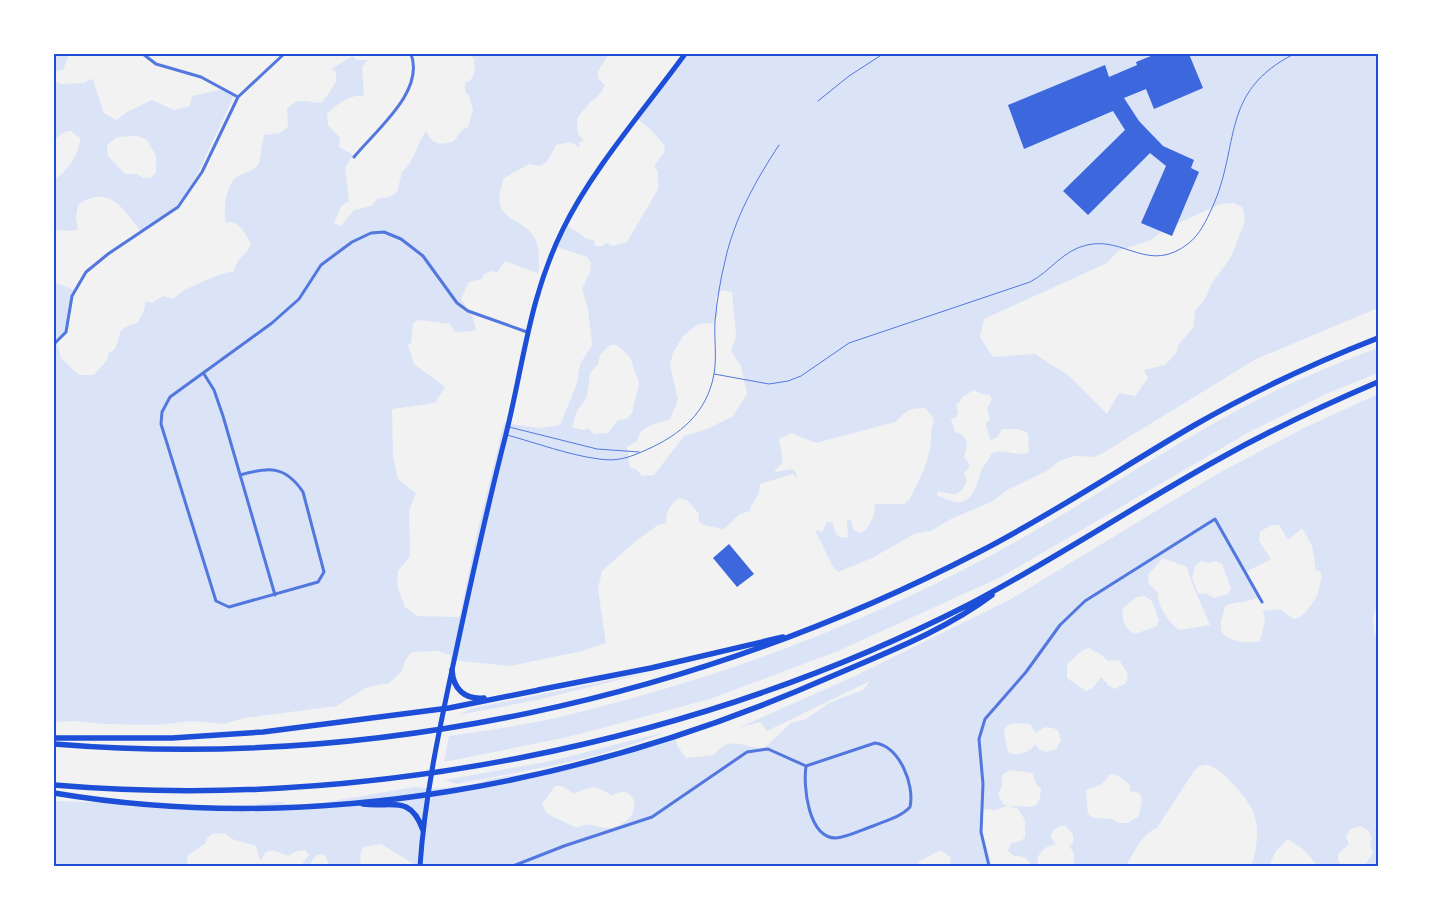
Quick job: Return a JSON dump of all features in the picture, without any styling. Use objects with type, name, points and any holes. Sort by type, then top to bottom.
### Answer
[{"type":"highway","points":[[54,744],[179,749],[257,748],[326,743],[452,727],[534,712],[602,696],[699,669],[797,635],[900,591],[976,554],[1057,509],[1237,402],[1300,371],[1378,338]]},
{"type":"highway","points":[[54,793],[230,809],[356,803],[426,795],[579,764],[646,746],[733,716],[808,687],[908,642],[970,610],[1008,584],[1234,450],[1309,412],[1378,382]]},
{"type":"highway","points":[[54,786],[161,790],[230,790],[318,785],[444,771],[597,739],[752,695],[883,644],[1008,584]]},
{"type":"highway","points":[[54,738],[172,738],[240,734],[444,708],[651,668],[797,635]]},
{"type":"highway","points":[[452,670],[457,688],[470,698],[539,690]]},
{"type":"highway","points":[[356,803],[406,806],[414,812],[423,830]]},
{"type":"main road","points":[[420,866],[426,795],[444,708],[492,482],[508,427],[527,332],[543,275],[571,214],[601,168],[686,54]]},
{"type":"street","points":[[143,54],[156,64],[201,77],[238,97]]},
{"type":"street","points":[[54,344],[66,332],[72,296],[86,272],[108,254],[175,210],[183,202],[202,172],[238,97],[284,54]]},
{"type":"street","points":[[354,157],[410,89],[415,68],[411,54]]},
{"type":"street","points":[[240,475],[272,469],[289,477],[303,492],[324,572],[318,582],[229,607],[216,601],[162,424],[162,412],[170,397],[272,323],[298,299],[321,265],[352,242],[371,233],[384,232],[401,239],[423,256],[457,303],[468,312],[527,332]]},
{"type":"street","points":[[204,374],[214,390],[275,595]]},
{"type":"street","points":[[989,866],[981,832],[983,784],[979,738],[981,727],[993,708],[1026,672],[1060,625],[1094,593],[1215,519],[1262,602]]},
{"type":"street","points":[[512,866],[564,846],[652,817],[747,752],[768,750],[806,766],[875,743],[885,744],[894,752],[901,763],[910,788],[910,807],[905,812],[850,835],[836,838],[827,836],[820,830],[809,808],[804,778],[806,766]]},
{"type":"lane","points":[[818,101],[849,76],[883,54]]},
{"type":"lane","points":[[714,374],[769,384],[788,381],[801,376],[849,343],[1030,282],[1044,273],[1070,250],[1086,245],[1108,244],[1147,256],[1167,254],[1182,247],[1196,235],[1214,204],[1226,170],[1230,139],[1242,104],[1250,90],[1270,69],[1294,54]]},
{"type":"lane","points":[[506,434],[599,459],[627,459],[669,440],[684,429],[701,407],[714,374],[715,322],[725,259],[741,212],[764,168],[780,144]]},
{"type":"lane","points":[[508,427],[596,449],[640,452]]},
{"type":"shaded area","points":[[54,54],[69,54],[63,70],[54,72]]},
{"type":"shaded area","points":[[468,54],[609,54],[598,71],[598,78],[605,85],[598,96],[584,109],[577,119],[578,134],[584,140],[579,143],[580,148],[571,142],[556,145],[547,162],[540,166],[529,164],[504,178],[500,194],[500,205],[510,218],[525,227],[532,234],[538,247],[539,274],[505,261],[497,273],[491,271],[484,274],[482,279],[469,282],[461,299],[473,318],[476,331],[455,332],[450,324],[418,320],[413,323],[411,343],[408,345],[414,364],[445,387],[435,403],[392,409],[393,457],[398,479],[416,493],[409,511],[410,556],[398,571],[397,585],[405,607],[417,616],[458,617],[460,615],[477,533],[504,423],[540,428],[560,425],[577,383],[580,364],[592,345],[588,309],[582,289],[590,272],[591,263],[587,257],[557,247],[567,225],[587,239],[594,240],[595,246],[602,246],[607,243],[612,246],[627,242],[658,189],[658,172],[654,166],[664,153],[665,146],[638,119],[686,54],[1378,54],[1378,308],[1256,359],[1103,453],[1094,457],[1074,456],[1059,461],[1047,471],[1009,489],[991,502],[951,519],[931,531],[916,533],[872,558],[838,572],[833,567],[815,530],[822,532],[827,522],[832,522],[836,534],[842,538],[848,537],[847,520],[851,520],[853,529],[859,533],[866,530],[873,518],[875,504],[904,504],[910,499],[929,454],[931,431],[934,422],[930,413],[925,408],[911,410],[895,422],[816,443],[791,433],[779,439],[783,462],[774,472],[792,469],[796,472],[798,483],[796,477],[792,474],[760,484],[759,493],[750,508],[751,511],[740,514],[723,530],[699,522],[699,514],[687,500],[680,498],[674,502],[669,508],[666,523],[658,525],[637,540],[602,571],[598,589],[606,643],[582,651],[510,666],[451,660],[450,655],[438,651],[412,652],[406,659],[401,672],[388,684],[366,688],[337,706],[244,718],[224,724],[192,721],[156,725],[104,724],[74,721],[54,722],[54,282],[74,290],[66,335],[57,341],[61,358],[79,375],[94,375],[107,360],[108,354],[115,349],[122,329],[137,323],[143,313],[146,301],[152,303],[163,296],[173,299],[184,290],[216,276],[234,271],[237,263],[251,245],[238,226],[230,222],[226,223],[225,205],[230,185],[238,176],[257,167],[264,135],[280,133],[288,127],[287,109],[291,105],[299,101],[322,103],[336,82],[336,72],[331,69],[353,56],[357,60],[368,60],[362,67],[364,96],[348,98],[327,114],[328,125],[340,138],[339,147],[353,155],[345,168],[349,201],[341,206],[334,223],[341,226],[354,210],[371,206],[377,199],[389,197],[397,192],[402,172],[412,159],[425,132],[435,142],[445,143],[454,141],[462,130],[468,127],[473,110],[469,96],[465,92],[465,83],[473,77],[474,59]],"holes":[[[1234,203],[1243,208],[1245,221],[1231,257],[1212,283],[1205,299],[1195,311],[1193,328],[1178,345],[1177,352],[1165,365],[1144,370],[1148,378],[1135,396],[1119,393],[1107,414],[1069,376],[1035,354],[993,357],[980,337],[984,319],[1107,263],[1118,251],[1151,240],[1164,230],[1220,204]],[[722,290],[732,292],[736,336],[731,351],[741,366],[747,394],[733,416],[707,429],[684,436],[654,475],[642,476],[636,469],[630,468],[627,447],[637,441],[645,428],[670,419],[678,400],[670,365],[673,353],[683,336],[698,324],[713,323],[718,314],[716,297]],[[610,345],[617,345],[630,357],[639,383],[632,413],[627,419],[618,420],[608,433],[594,434],[588,428],[584,430],[572,427],[577,411],[587,397],[590,373],[598,365],[600,355]],[[974,390],[990,395],[992,399],[987,409],[990,419],[986,424],[990,440],[996,438],[1003,429],[1018,429],[1028,433],[1029,452],[1024,454],[1001,452],[991,454],[982,469],[973,493],[969,498],[959,502],[950,501],[938,496],[937,492],[958,493],[967,481],[964,474],[970,465],[964,457],[967,449],[966,441],[963,435],[955,432],[951,419],[956,417],[958,412],[956,405],[962,397]]]},
{"type":"shaded area","points":[[90,79],[93,80],[104,113],[116,120],[127,112],[152,100],[174,110],[190,106],[192,96],[223,89],[234,96],[190,190],[172,210],[141,232],[115,202],[99,197],[89,199],[78,205],[76,218],[78,229],[71,231],[57,230],[54,235],[54,180],[72,162],[78,150],[80,138],[71,131],[65,132],[56,139],[54,145],[54,81],[62,84],[85,83]],"holes":[[[137,136],[147,140],[156,156],[156,173],[150,178],[143,178],[137,174],[125,174],[108,156],[107,145],[117,137]]]},
{"type":"shaded area","points":[[1378,348],[1378,373],[1326,394],[1251,431],[1001,577],[838,651],[710,699],[568,737],[444,762],[449,736],[545,720],[670,687],[779,651],[885,607],[988,557],[1257,400],[1317,372]]},
{"type":"shaded area","points":[[1378,394],[1378,603],[1374,622],[1378,641],[1378,866],[1364,866],[1373,853],[1370,845],[1372,838],[1369,831],[1360,826],[1350,829],[1346,837],[1349,844],[1338,854],[1338,861],[1342,866],[1318,866],[1303,849],[1288,839],[1276,851],[1269,866],[1251,866],[1257,839],[1253,812],[1246,799],[1227,778],[1214,768],[1206,765],[1200,766],[1194,771],[1157,828],[1147,834],[1135,849],[1126,866],[1074,866],[1074,853],[1069,846],[1073,843],[1073,835],[1066,826],[1060,826],[1053,830],[1051,836],[1055,845],[1047,847],[1041,852],[1037,862],[1038,866],[1032,866],[1025,858],[1014,856],[1008,851],[1011,843],[1021,841],[1025,837],[1025,820],[1018,809],[1010,806],[1028,807],[1036,805],[1041,789],[1036,784],[1033,773],[1010,770],[1002,775],[1002,786],[998,794],[1003,804],[1007,806],[996,810],[984,809],[983,811],[982,830],[992,866],[949,866],[951,862],[950,857],[940,850],[919,862],[919,866],[417,866],[381,844],[363,847],[360,856],[361,866],[330,866],[324,854],[317,855],[311,862],[311,866],[304,866],[303,862],[309,855],[305,850],[297,851],[288,856],[273,850],[266,852],[260,861],[256,846],[232,839],[226,834],[213,833],[207,838],[206,843],[187,856],[188,866],[54,866],[54,801],[116,803],[131,807],[236,806],[281,802],[307,810],[309,805],[415,787],[431,789],[471,785],[490,779],[555,769],[675,738],[678,747],[686,758],[714,755],[720,748],[732,743],[764,748],[791,723],[806,719],[829,703],[863,690],[870,681],[767,731],[760,722],[738,728],[855,676],[1011,599],[1217,474],[1304,428]],"holes":[[[1271,525],[1279,525],[1288,540],[1302,528],[1312,546],[1316,571],[1320,571],[1322,578],[1316,597],[1301,616],[1294,619],[1279,609],[1263,611],[1265,621],[1260,641],[1238,641],[1227,637],[1223,633],[1221,629],[1222,620],[1225,606],[1258,597],[1246,572],[1271,559],[1259,541],[1260,532]],[[1163,558],[1187,567],[1210,625],[1179,630],[1164,613],[1159,603],[1158,593],[1149,584],[1148,575]],[[1202,561],[1209,563],[1217,561],[1222,564],[1231,588],[1228,594],[1214,598],[1207,594],[1198,593],[1192,577],[1196,565]],[[1144,596],[1152,601],[1159,620],[1157,626],[1135,634],[1131,632],[1124,623],[1122,616],[1123,608],[1137,597]],[[1089,648],[1102,655],[1108,661],[1119,660],[1128,674],[1126,683],[1115,689],[1109,686],[1101,677],[1093,688],[1086,691],[1067,678],[1067,664],[1083,650]],[[1015,723],[1030,724],[1036,733],[1046,727],[1058,730],[1061,740],[1056,749],[1047,752],[1040,750],[1035,744],[1027,751],[1015,754],[1008,752],[1004,731],[1007,725]],[[1110,774],[1117,775],[1130,785],[1130,791],[1139,793],[1142,798],[1139,816],[1128,823],[1118,823],[1113,819],[1093,818],[1088,814],[1086,790],[1102,784]],[[555,786],[562,786],[574,794],[593,788],[598,788],[611,796],[625,792],[630,794],[634,803],[632,815],[618,826],[609,828],[589,825],[574,827],[545,811],[542,804]]]},
{"type":"shaded area","points":[[651,672],[537,700],[458,715],[473,708]]},
{"type":"shaded area","points":[[665,732],[640,742],[562,764],[456,784],[445,780],[551,761]]},
{"type":"building","points":[[1156,54],[1189,54],[1203,88],[1154,109],[1146,89],[1124,98],[1139,121],[1163,146],[1194,160],[1191,168],[1199,172],[1172,236],[1141,223],[1166,166],[1150,153],[1088,215],[1063,191],[1125,130],[1113,111],[1024,149],[1008,105],[1105,65],[1109,77],[1137,65],[1136,62]]},
{"type":"building","points":[[729,544],[754,574],[737,587],[713,558]]}]
